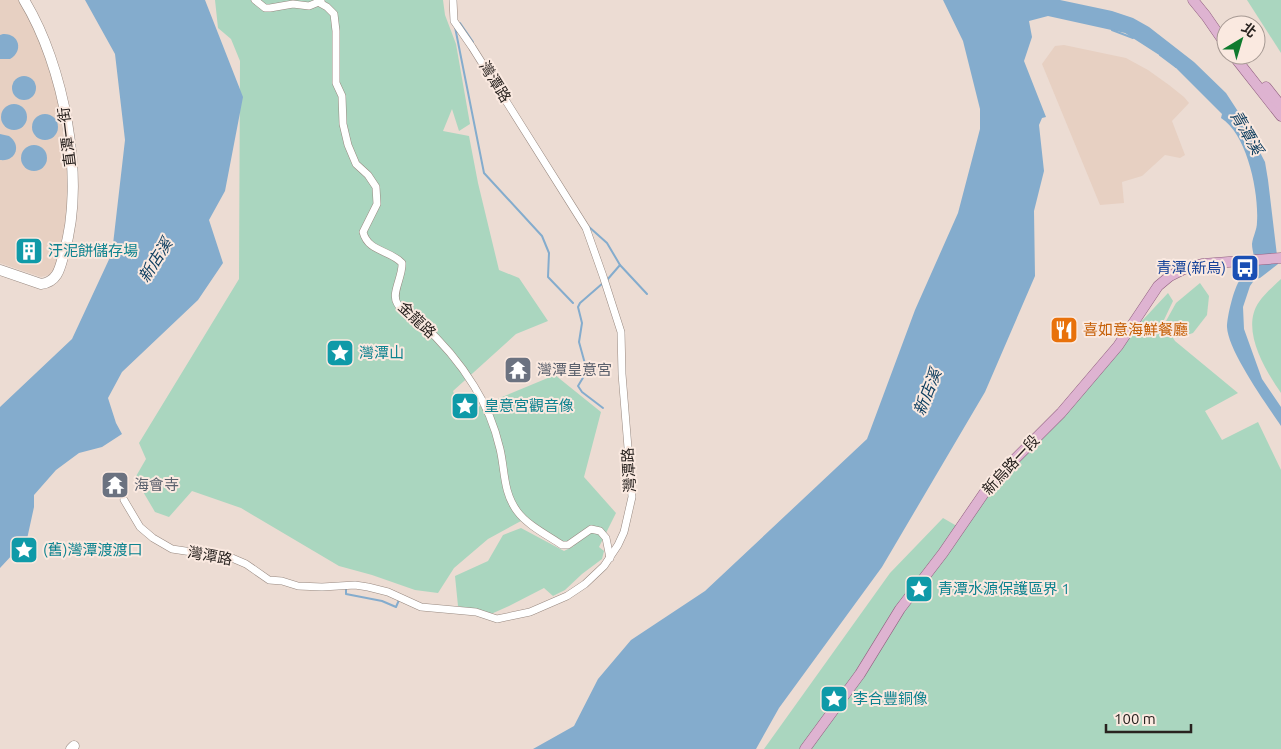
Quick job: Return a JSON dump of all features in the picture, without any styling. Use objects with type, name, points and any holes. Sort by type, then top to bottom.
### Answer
[{"type":"main road","points":[[1193,0],[1216,30]]},
{"type":"main road","points":[[1200,0],[1216,21]]},
{"type":"main road","points":[[1241,65],[1281,116]]},
{"type":"main road","points":[[1249,65],[1281,106]]},
{"type":"main road","name":"新烏路一段","points":[[805,749],[860,674],[900,609],[943,553],[991,483],[1061,413],[1118,346],[1158,286],[1170,276],[1184,269],[1202,264],[1281,258]]},
{"type":"street","name":"直潭一街","points":[[0,270],[41,284],[48,283],[54,279],[60,266],[70,231],[73,196],[70,150],[61,89],[42,35],[24,0]]},
{"type":"street","name":"金龍路","points":[[256,0],[265,8],[293,4],[309,6],[321,1],[334,14],[336,31],[336,83],[342,96],[343,124],[348,145],[356,164],[368,174],[376,187],[377,204],[363,232],[365,240],[372,247],[392,255],[402,263],[401,275],[395,293],[396,302],[400,308],[419,322],[440,342],[473,385],[486,409],[494,431],[500,450],[505,486],[516,510],[527,521],[562,545],[568,545],[591,529],[600,531],[606,538],[610,558]]},
{"type":"street","name":"灣潭路","points":[[124,500],[140,527],[153,538],[172,549],[232,558],[246,564],[269,580],[282,581],[298,586],[355,585],[368,587],[388,592],[421,607],[476,612],[497,619],[530,612],[567,596],[585,584],[610,558],[624,532],[632,497],[622,374],[621,332],[586,228],[482,62],[454,21],[453,0]]},
{"type":"shaded area","points":[[0,0],[20,0],[29,14],[50,65],[67,140],[69,195],[66,229],[57,267],[52,274],[41,277],[0,263]]},
{"type":"shaded area","points":[[1064,45],[1126,58],[1148,70],[1169,85],[1189,103],[1172,121],[1185,155],[1180,158],[1165,155],[1142,176],[1122,182],[1124,203],[1100,205],[1042,64],[1055,46]]},
{"type":"green space","points":[[215,0],[443,0],[445,15],[456,44],[470,124],[459,131],[452,109],[443,131],[469,136],[499,270],[519,278],[548,321],[516,334],[453,391],[461,414],[555,375],[601,412],[584,477],[616,513],[599,547],[604,551],[602,559],[565,590],[553,596],[544,588],[491,614],[458,606],[455,576],[488,561],[503,535],[521,528],[564,551],[574,546],[555,544],[521,521],[488,539],[454,568],[438,593],[415,590],[339,566],[241,508],[192,491],[169,517],[155,512],[135,478],[146,459],[139,443],[239,279],[240,61],[231,39],[218,28]]},
{"type":"green space","points":[[1247,0],[1281,0],[1281,53],[1266,30],[1266,15],[1257,15]]},
{"type":"green space","points":[[1281,279],[1281,393],[1262,361],[1253,337],[1252,324],[1259,302]]},
{"type":"green space","points":[[1200,283],[1209,296],[1207,315],[1193,333],[1178,338],[1166,321],[1176,303]]},
{"type":"green space","points":[[1168,293],[1173,301],[1163,322],[1175,341],[1238,393],[1205,411],[1222,440],[1258,422],[1281,470],[1281,749],[764,749],[890,573],[943,518],[962,529],[995,478]]},
{"type":"water","name":"新店溪","points":[[85,0],[205,0],[243,97],[225,191],[209,220],[223,263],[198,300],[122,372],[108,398],[116,423],[122,434],[102,447],[79,453],[56,470],[34,495],[34,507],[27,539],[0,568],[0,407],[72,339],[112,253],[125,140],[115,54]]},
{"type":"water","name":"新店溪","points":[[943,0],[1060,0],[1112,11],[1133,18],[1149,27],[1194,62],[1226,93],[1241,116],[1265,162],[1268,180],[1278,264],[1260,278],[1255,279],[1250,286],[1243,307],[1244,329],[1262,379],[1281,407],[1281,426],[1241,363],[1234,350],[1227,327],[1235,289],[1240,280],[1253,266],[1252,244],[1257,222],[1256,195],[1250,165],[1238,137],[1221,118],[1222,114],[1170,62],[1125,33],[1048,16],[1029,21],[1032,37],[1024,61],[1046,117],[1042,118],[1039,125],[1044,171],[1034,211],[1035,276],[985,392],[882,567],[779,708],[756,749],[533,749],[574,726],[598,679],[631,640],[705,591],[867,439],[915,310],[958,213],[980,129],[980,109],[963,41]]},
{"type":"water","points":[[0,35],[13,36],[18,43],[17,52],[10,59],[0,59]]},
{"type":"water","points":[[24,76],[33,79],[36,88],[33,97],[24,100],[15,97],[12,88],[15,79]]},
{"type":"water","points":[[14,104],[23,108],[27,117],[23,126],[14,130],[5,126],[1,117],[5,108]]},
{"type":"water","points":[[45,114],[54,118],[58,127],[54,136],[45,140],[36,136],[32,127],[36,118]]},
{"type":"water","points":[[0,134],[9,136],[16,148],[13,156],[6,160],[0,160]]},
{"type":"water","points":[[34,145],[43,149],[47,158],[43,167],[34,171],[25,167],[21,158],[25,149]]},
{"type":"waterway","points":[[460,23],[473,42]]},
{"type":"waterway","points":[[455,27],[484,173],[542,236],[549,253],[548,277],[573,303]]},
{"type":"waterway","name":"青潭溪","points":[[1112,30],[1133,38]]},
{"type":"waterway","name":"青潭溪","points":[[1160,55],[1176,67]]},
{"type":"waterway","points":[[588,226],[607,243],[620,265],[647,294]]},
{"type":"waterway","points":[[607,280],[620,265]]},
{"type":"waterway","points":[[603,283],[580,303],[578,307],[582,323],[579,342],[587,371],[578,386],[582,392],[603,408]]},
{"type":"waterway","points":[[346,589],[346,594],[382,601],[396,607],[399,600]]},
{"type":"place","name":"汙泥餅儲存場","points":[[29,251]]},
{"type":"place","name":"青潭(新烏)","points":[[1245,268]]},
{"type":"place","name":"喜如意海鮮餐廳","points":[[1064,330]]},
{"type":"place","name":"灣潭山","points":[[340,353]]},
{"type":"place","name":"灣潭皇意宮","points":[[518,370]]},
{"type":"place","name":"皇意宮觀音像","points":[[465,406]]},
{"type":"place","name":"海會寺","points":[[115,485]]},
{"type":"place","name":"(舊)灣潭渡渡口","points":[[24,550]]},
{"type":"place","name":"青潭水源保護區界 1","points":[[919,589]]},
{"type":"place","name":"李合豐銅像","points":[[834,699]]}]
